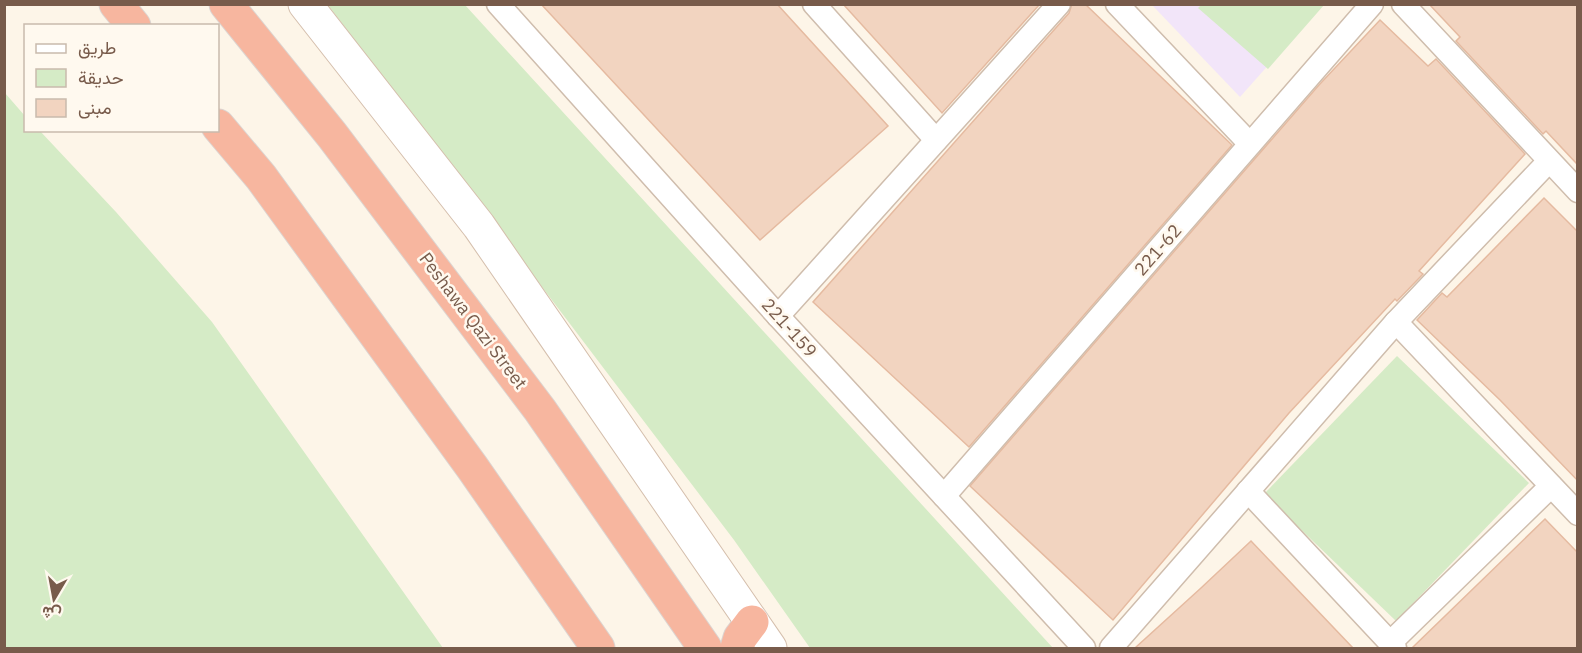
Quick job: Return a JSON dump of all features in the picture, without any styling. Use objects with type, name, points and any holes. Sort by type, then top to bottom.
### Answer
[{"type":"highway","points":[[117,4],[132,24]]},
{"type":"highway","name":"Peshawa Qazi Street","points":[[226,4],[332,135],[540,410],[705,648]]},
{"type":"highway","points":[[219,127],[261,177],[472,467],[598,648]]},
{"type":"main road","points":[[305,4],[479,226],[745,635],[770,648]]},
{"type":"street","name":"221-159","points":[[498,4],[778,316],[1084,648]]},
{"type":"street","points":[[814,4],[936,140]]},
{"type":"street","points":[[778,316],[1059,4]]},
{"type":"street","points":[[1117,4],[1250,144]]},
{"type":"street","name":"221-62","points":[[944,496],[1372,4]]},
{"type":"street","points":[[1403,4],[1578,191]]},
{"type":"street","points":[[1111,648],[1396,322],[1549,161]]},
{"type":"street","points":[[1396,322],[1578,514]]},
{"type":"street","points":[[1248,491],[1392,646],[1551,486]]},
{"type":"shaded area","points":[[1152,5],[1322,5],[1240,97]]},
{"type":"green space","points":[[328,5],[465,5],[1053,648],[810,648],[734,540]]},
{"type":"green space","points":[[1201,5],[1324,5],[1268,69],[1198,8]]},
{"type":"green space","points":[[5,93],[24,115],[24,132],[41,132],[116,212],[212,322],[443,648],[5,648]]},
{"type":"green space","points":[[1397,356],[1529,483],[1396,621],[1264,494]]},
{"type":"building","points":[[541,4],[777,4],[888,126],[760,240]]},
{"type":"building","points":[[843,4],[1040,4],[942,113]]},
{"type":"building","points":[[1072,4],[1085,4],[1232,145],[969,447],[813,302],[1069,13]]},
{"type":"building","points":[[1429,4],[1578,4],[1578,165],[1546,131],[1543,134],[1456,41],[1460,37]]},
{"type":"building","points":[[1380,20],[1428,66],[1436,59],[1525,154],[1419,271],[1423,274],[1397,301],[1395,299],[1289,413],[1113,620],[970,486],[1319,85]]},
{"type":"building","points":[[1544,198],[1578,232],[1578,481],[1500,400],[1417,320],[1442,293],[1447,297]]},
{"type":"building","points":[[1545,519],[1578,553],[1578,648],[1412,648]]},
{"type":"building","points":[[1251,541],[1353,648],[1135,648],[1201,588]]}]
